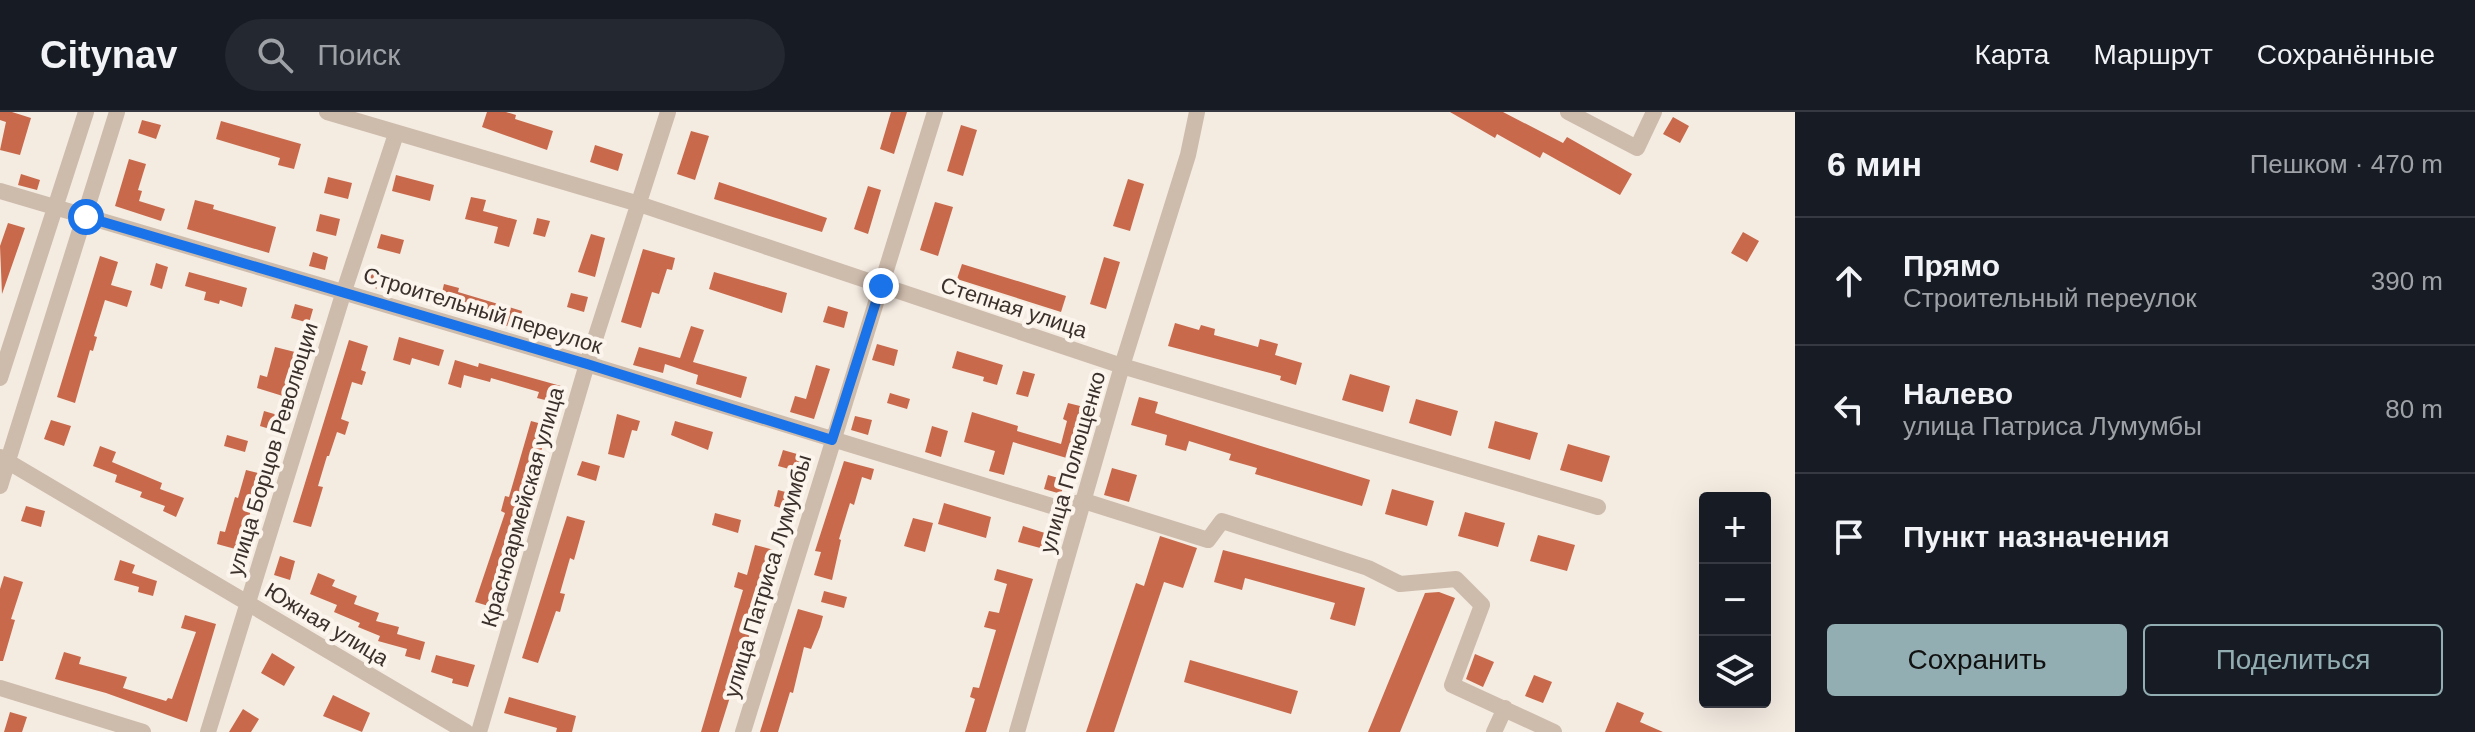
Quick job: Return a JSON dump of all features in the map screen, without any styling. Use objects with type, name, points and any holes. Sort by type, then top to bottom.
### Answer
[{"type":"street","points":[[0,378],[86,112]]},
{"type":"street","points":[[0,486],[4,459],[86,217],[117,112]]},
{"type":"street","name":"Степная улица","points":[[327,112],[639,204],[1122,366],[1598,507]]},
{"type":"street","name":"Красноармейская улица","points":[[479,732],[587,364],[668,112]]},
{"type":"street","name":"улица Патриса Лумумбы","points":[[743,732],[935,112]]},
{"type":"street","name":"улица Полющенко","points":[[1017,732],[1122,366],[1188,155],[1197,112]]},
{"type":"street","points":[[1568,112],[1637,148],[1654,112]]},
{"type":"street","name":"улица Борцов Революции","points":[[208,732],[344,291],[396,134]]},
{"type":"street","name":"Строительный переулок","points":[[0,191],[344,291],[1058,508],[1084,501],[1208,540],[1222,521],[1368,568],[1400,584],[1456,579],[1482,605],[1452,685],[1554,732]]},
{"type":"street","name":"Южная улица","points":[[4,459],[466,732]]},
{"type":"street","points":[[0,688],[143,732]]},
{"type":"street","points":[[1494,732],[1505,708]]},
{"type":"building","points":[[0,112],[31,118],[20,155],[0,150],[6,122],[0,120]]},
{"type":"building","points":[[487,112],[506,112],[516,115],[515,119],[553,131],[547,150],[482,127]]},
{"type":"building","points":[[891,112],[907,112],[894,154],[880,149]]},
{"type":"building","points":[[1450,112],[1503,112],[1563,143],[1567,137],[1632,174],[1620,195],[1543,152],[1540,158],[1497,134],[1495,138]]},
{"type":"building","points":[[1673,117],[1689,126],[1680,143],[1663,134]]},
{"type":"building","points":[[142,120],[161,125],[156,139],[138,133]]},
{"type":"building","points":[[221,121],[301,144],[294,169],[278,165],[280,158],[216,139]]},
{"type":"building","points":[[961,125],[977,130],[963,176],[947,171]]},
{"type":"building","points":[[691,131],[709,136],[695,180],[677,174]]},
{"type":"building","points":[[595,145],[623,154],[618,171],[590,162]]},
{"type":"building","points":[[129,159],[146,164],[138,190],[142,191],[139,201],[165,209],[161,221],[115,206]]},
{"type":"building","points":[[21,174],[40,180],[37,190],[18,185]]},
{"type":"building","points":[[396,175],[434,185],[430,201],[392,191]]},
{"type":"building","points":[[328,177],[352,183],[348,199],[324,193]]},
{"type":"building","points":[[1128,179],[1144,184],[1130,231],[1113,226]]},
{"type":"building","points":[[719,182],[827,218],[822,232],[714,199]]},
{"type":"building","points":[[868,186],[881,190],[868,234],[854,229]]},
{"type":"building","points":[[471,197],[486,200],[483,211],[517,220],[509,247],[494,243],[498,227],[465,219]]},
{"type":"building","points":[[195,200],[214,205],[213,209],[276,227],[269,253],[187,229]]},
{"type":"building","points":[[935,202],[953,207],[938,256],[920,250]]},
{"type":"building","points":[[320,214],[340,219],[336,236],[316,231]]},
{"type":"building","points":[[537,218],[550,221],[545,237],[533,234]]},
{"type":"building","points":[[8,223],[25,228],[2,294],[0,246]]},
{"type":"building","points":[[1743,232],[1759,241],[1747,262],[1731,253]]},
{"type":"building","points":[[381,234],[404,240],[400,254],[377,248]]},
{"type":"building","points":[[591,234],[605,238],[595,277],[578,272]]},
{"type":"building","points":[[643,249],[675,258],[672,270],[667,269],[659,294],[652,292],[641,328],[621,322]]},
{"type":"building","points":[[313,252],[328,257],[325,270],[309,266]]},
{"type":"building","points":[[100,256],[118,262],[111,285],[132,291],[127,307],[105,300],[94,336],[97,337],[93,351],[90,350],[75,403],[57,397]]},
{"type":"building","points":[[1104,257],[1120,262],[1106,309],[1090,304]]},
{"type":"building","points":[[156,263],[168,267],[162,289],[150,285]]},
{"type":"building","points":[[962,264],[1066,296],[1061,312],[957,279]]},
{"type":"building","points":[[368,271],[392,278],[389,292],[364,285]]},
{"type":"building","points":[[189,272],[247,288],[242,307],[220,300],[219,304],[204,300],[206,292],[185,286]]},
{"type":"building","points":[[714,272],[787,293],[782,313],[709,289]]},
{"type":"building","points":[[444,284],[459,288],[458,292],[522,311],[518,329],[439,305]]},
{"type":"building","points":[[571,293],[588,297],[584,312],[567,307]]},
{"type":"building","points":[[295,304],[313,309],[309,323],[291,318]]},
{"type":"building","points":[[828,306],[848,312],[844,328],[823,322]]},
{"type":"building","points":[[529,322],[556,330],[553,341],[526,334]]},
{"type":"building","points":[[1175,323],[1199,330],[1201,325],[1215,329],[1214,335],[1258,347],[1260,339],[1278,344],[1275,355],[1302,363],[1296,385],[1280,380],[1281,376],[1168,346]]},
{"type":"building","points":[[691,326],[704,330],[693,362],[747,377],[741,398],[696,384],[698,375],[665,364],[663,373],[633,365],[639,347],[680,358]]},
{"type":"building","points":[[399,337],[444,350],[439,366],[412,358],[410,365],[393,360]]},
{"type":"building","points":[[349,340],[368,346],[361,370],[366,372],[362,385],[352,382],[341,419],[349,422],[345,435],[337,432],[327,456],[318,486],[323,487],[311,527],[293,522]]},
{"type":"building","points":[[877,344],[898,350],[894,366],[872,360]]},
{"type":"building","points":[[275,347],[299,353],[286,397],[257,388],[260,375],[267,377]]},
{"type":"building","points":[[957,351],[1003,365],[997,385],[983,381],[984,377],[952,368]]},
{"type":"building","points":[[455,360],[478,367],[479,363],[561,386],[557,403],[537,398],[539,392],[491,378],[490,382],[464,375],[461,388],[448,384]]},
{"type":"building","points":[[816,365],[830,369],[814,419],[790,412],[795,396],[806,399]]},
{"type":"building","points":[[1023,371],[1035,374],[1028,397],[1016,394]]},
{"type":"building","points":[[1350,374],[1390,386],[1383,412],[1342,400]]},
{"type":"building","points":[[890,393],[910,399],[907,409],[887,403]]},
{"type":"building","points":[[1139,397],[1158,402],[1155,413],[1370,480],[1362,506],[1255,474],[1257,468],[1229,460],[1231,454],[1189,441],[1186,451],[1165,445],[1167,435],[1131,425]]},
{"type":"building","points":[[1416,399],[1458,411],[1451,436],[1409,423]]},
{"type":"building","points":[[1068,403],[1088,408],[1070,459],[1013,442],[1004,475],[989,471],[995,451],[964,442],[972,412],[1018,426],[1017,431],[1061,444]]},
{"type":"building","points":[[264,411],[281,416],[276,431],[260,426]]},
{"type":"building","points":[[617,414],[640,421],[637,431],[632,430],[624,458],[608,454]]},
{"type":"building","points":[[855,416],[872,420],[868,435],[851,430]]},
{"type":"building","points":[[51,420],[71,426],[64,446],[44,439]]},
{"type":"building","points":[[531,421],[549,426],[492,607],[475,602],[505,513],[501,511],[505,496],[509,497]]},
{"type":"building","points":[[675,421],[713,432],[708,450],[671,435]]},
{"type":"building","points":[[1495,421],[1538,433],[1530,460],[1488,448]]},
{"type":"building","points":[[932,426],[948,431],[941,457],[925,452]]},
{"type":"building","points":[[227,435],[248,441],[245,452],[224,446]]},
{"type":"building","points":[[1568,444],[1610,456],[1602,482],[1560,470]]},
{"type":"building","points":[[100,446],[116,452],[112,462],[162,483],[160,489],[184,498],[176,517],[163,511],[165,506],[140,497],[142,492],[115,482],[117,475],[93,466]]},
{"type":"building","points":[[783,450],[804,456],[800,472],[778,466]]},
{"type":"building","points":[[582,461],[600,466],[596,481],[577,475]]},
{"type":"building","points":[[844,461],[874,469],[871,480],[862,477],[854,505],[850,503],[839,539],[832,580],[814,575],[821,552],[815,551]]},
{"type":"building","points":[[1112,468],[1137,475],[1129,502],[1104,495]]},
{"type":"building","points":[[246,470],[262,474],[239,550],[217,544],[220,531],[225,532]]},
{"type":"building","points":[[1048,475],[1065,480],[1061,494],[1044,489]]},
{"type":"building","points":[[1392,489],[1434,501],[1427,526],[1385,514]]},
{"type":"building","points":[[778,490],[793,494],[788,510],[774,506]]},
{"type":"building","points":[[944,503],[991,517],[986,538],[938,524]]},
{"type":"building","points":[[26,506],[45,511],[41,527],[21,521]]},
{"type":"building","points":[[1465,512],[1505,523],[1498,547],[1458,536]]},
{"type":"building","points":[[715,513],[741,520],[738,533],[712,525]]},
{"type":"building","points":[[567,516],[585,521],[574,560],[570,558],[560,593],[565,594],[560,612],[556,611],[538,663],[522,658]]},
{"type":"building","points":[[913,518],[933,523],[925,552],[904,546]]},
{"type":"building","points":[[1023,526],[1048,534],[1044,549],[1018,542]]},
{"type":"building","points":[[1538,535],[1575,545],[1567,571],[1530,561]]},
{"type":"building","points":[[1160,536],[1197,548],[1183,588],[1164,582],[1114,732],[1086,732],[1136,583],[1144,586]]},
{"type":"building","points":[[755,545],[774,550],[719,732],[701,732],[743,590],[734,587],[738,572],[747,575]]},
{"type":"building","points":[[1223,550],[1365,588],[1355,626],[1330,619],[1335,603],[1245,578],[1242,590],[1214,582]]},
{"type":"building","points":[[280,556],[295,561],[290,580],[274,575]]},
{"type":"building","points":[[120,560],[135,565],[132,573],[157,581],[153,596],[138,592],[139,587],[114,580]]},
{"type":"building","points":[[997,569],[1033,579],[986,732],[965,732],[975,699],[970,697],[973,687],[979,688],[996,630],[984,627],[989,611],[999,613],[1007,584],[994,580]]},
{"type":"building","points":[[318,573],[335,580],[332,586],[357,596],[354,604],[379,613],[376,621],[399,627],[397,634],[425,642],[420,660],[405,656],[407,649],[378,641],[380,636],[334,612],[337,605],[310,594]]},
{"type":"building","points":[[4,576],[23,582],[11,619],[15,620],[3,661],[0,661],[0,589]]},
{"type":"building","points":[[824,591],[847,597],[844,608],[821,602]]},
{"type":"building","points":[[1439,592],[1455,598],[1400,732],[1368,732],[1425,593]]},
{"type":"building","points":[[798,609],[823,616],[820,627],[811,649],[804,647],[793,693],[790,692],[778,732],[760,732]]},
{"type":"building","points":[[185,615],[216,624],[187,722],[106,693],[55,679],[64,652],[81,657],[79,664],[127,677],[123,688],[166,701],[172,699],[196,632],[181,628]]},
{"type":"building","points":[[272,653],[295,667],[284,686],[261,673]]},
{"type":"building","points":[[1475,654],[1494,662],[1483,687],[1466,679]]},
{"type":"building","points":[[436,655],[475,665],[468,687],[431,672]]},
{"type":"building","points":[[1190,660],[1298,691],[1291,714],[1184,682]]},
{"type":"building","points":[[1534,675],[1552,682],[1543,703],[1525,696]]},
{"type":"building","points":[[333,695],[370,713],[362,732],[323,716]]},
{"type":"building","points":[[509,697],[576,716],[572,732],[556,732],[557,728],[504,713]]},
{"type":"building","points":[[1617,702],[1644,713],[1640,722],[1663,732],[1605,732]]},
{"type":"building","points":[[243,709],[259,719],[251,732],[229,732]]},
{"type":"building","points":[[10,712],[27,717],[22,732],[4,732]]},
{"type":"route","points":[[86,217],[344,291],[832,440],[881,286]]}]
